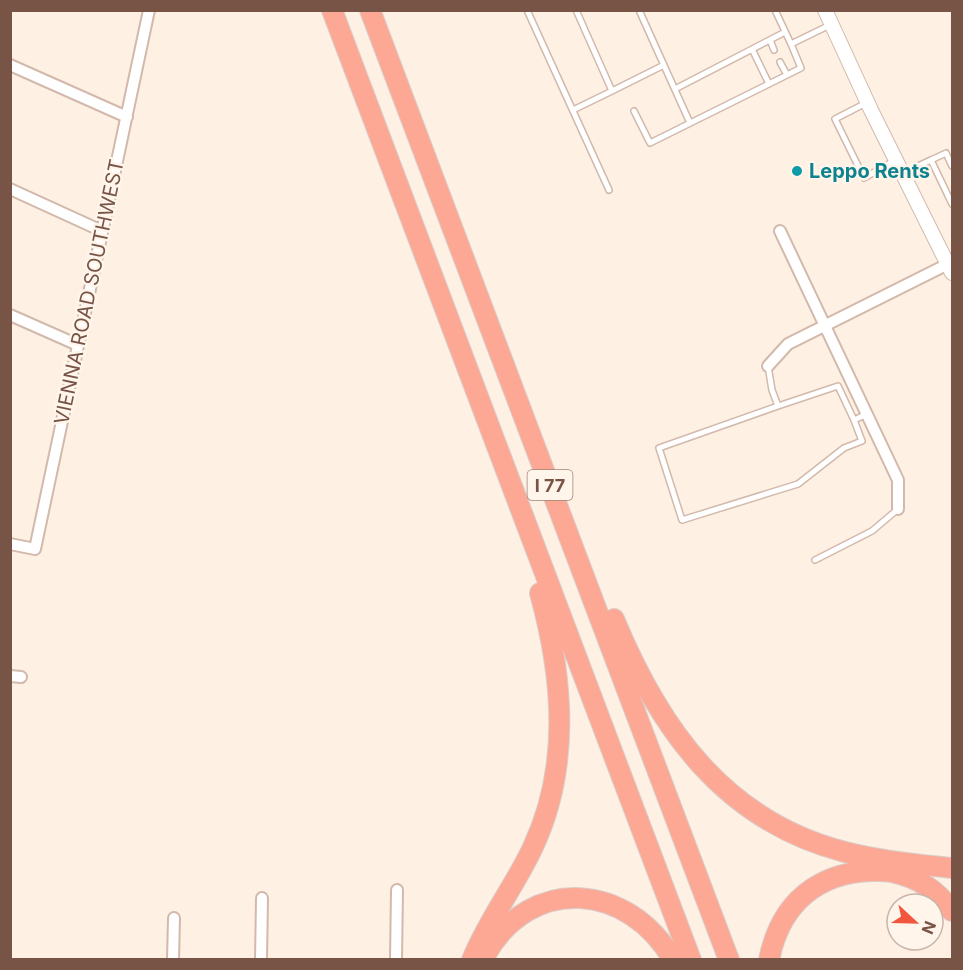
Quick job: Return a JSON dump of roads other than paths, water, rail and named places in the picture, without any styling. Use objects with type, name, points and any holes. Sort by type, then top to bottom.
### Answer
[{"type":"highway","name":"I 77","points":[[332,10],[690,960]]},
{"type":"highway","name":"I 77","points":[[370,10],[729,960]]},
{"type":"highway","points":[[462,252],[504,340],[622,637],[653,701],[685,748],[731,794],[774,823],[803,837],[859,855],[952,868]]},
{"type":"highway","points":[[452,329],[460,371],[539,588],[557,669],[560,720],[555,777],[540,829],[525,863],[472,960]]},
{"type":"highway","points":[[892,872],[916,879],[934,890],[952,911]]},
{"type":"highway","points":[[769,960],[781,922],[809,890],[828,879],[848,873],[892,872],[952,879]]},
{"type":"highway","points":[[484,960],[503,930],[526,912],[548,902],[575,898],[604,901],[633,914],[656,933],[674,960]]},
{"type":"street","name":"VIENNA ROAD SOUTHWEST","points":[[10,544],[35,549],[149,10]]},
{"type":"street","points":[[768,366],[788,344],[825,324],[950,268],[825,10]]},
{"type":"street","points":[[10,65],[127,117]]},
{"type":"street","points":[[10,189],[102,231]]},
{"type":"street","points":[[780,231],[898,480],[898,509]]},
{"type":"street","points":[[10,315],[78,345]]},
{"type":"street","points":[[396,960],[397,890]]},
{"type":"street","points":[[261,960],[262,898]]},
{"type":"street","points":[[173,960],[174,918]]},
{"type":"lane","points":[[527,10],[609,190]]},
{"type":"lane","points":[[576,10],[612,91]]},
{"type":"lane","points":[[639,10],[690,123]]},
{"type":"lane","points":[[634,111],[650,143],[801,68],[775,10]]},
{"type":"lane","points":[[791,44],[832,24]]},
{"type":"lane","points":[[675,89],[785,32]]},
{"type":"lane","points":[[770,40],[774,50]]},
{"type":"lane","points":[[752,49],[769,84]]},
{"type":"lane","points":[[780,62],[787,75]]},
{"type":"lane","points":[[573,110],[664,65]]},
{"type":"lane","points":[[868,102],[835,119],[864,178],[896,160]]},
{"type":"lane","points":[[902,173],[952,150]]},
{"type":"lane","points":[[946,153],[952,166]]},
{"type":"lane","points":[[931,160],[952,204]]},
{"type":"lane","points":[[768,366],[772,390],[778,406]]},
{"type":"lane","points":[[838,386],[862,441],[844,448],[798,483],[682,520],[658,448],[778,406],[838,386]]},
{"type":"lane","points":[[854,420],[867,414]]},
{"type":"lane","points":[[815,560],[872,531],[898,509]]},
{"type":"place","name":"Leppo Rents","points":[[797,171]]}]
